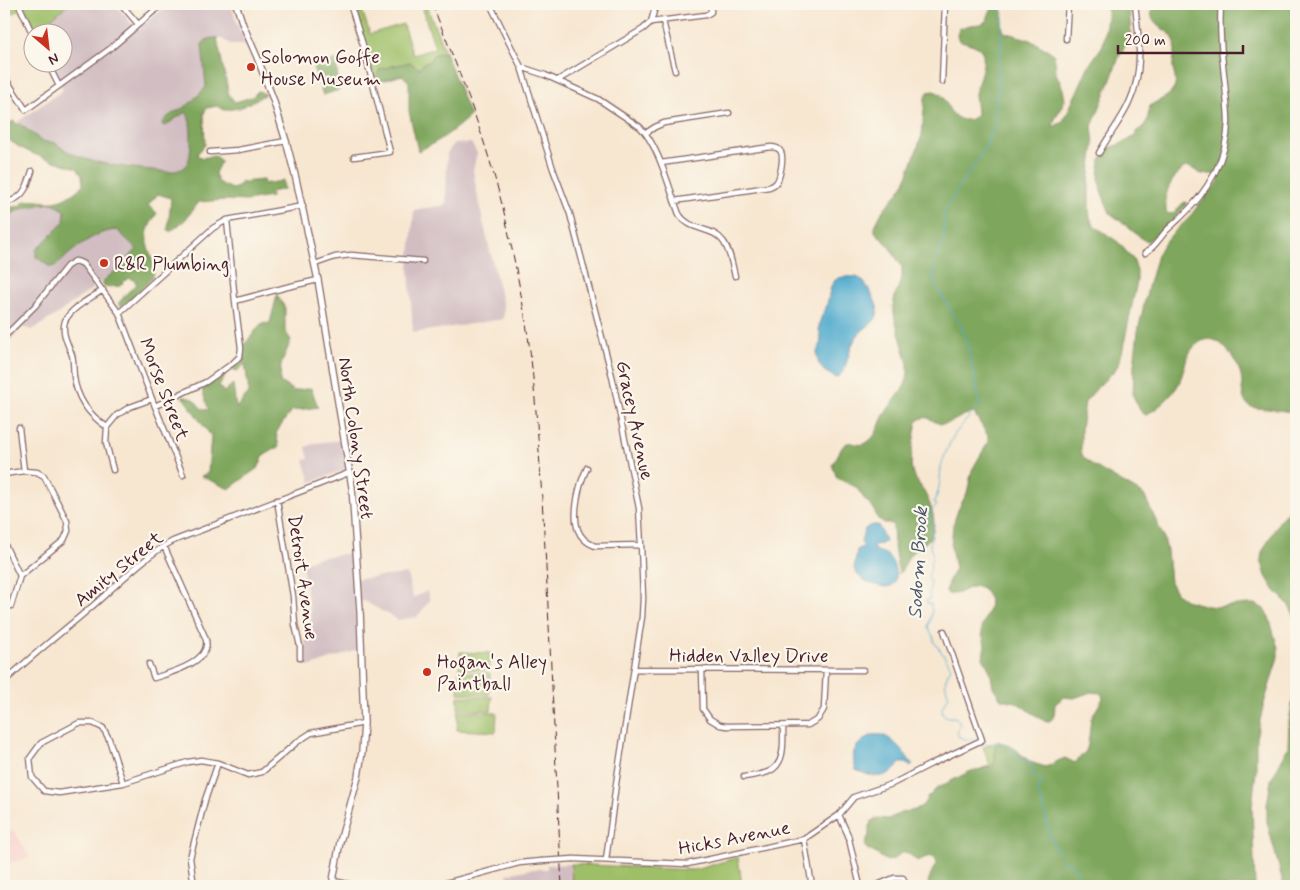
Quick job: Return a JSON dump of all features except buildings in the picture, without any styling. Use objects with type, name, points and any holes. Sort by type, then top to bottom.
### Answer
[{"type":"main road","name":"North Colony Street","points":[[236,4],[242,25],[267,84],[286,141],[303,206],[318,280],[350,472],[360,612],[364,723],[358,777],[340,842],[333,883]]},
{"type":"street","points":[[121,4],[138,24]]},
{"type":"street","points":[[4,76],[26,110],[111,48],[162,4]]},
{"type":"street","points":[[350,4],[390,152],[354,157]]},
{"type":"street","name":"Gracey Avenue","points":[[490,4],[521,67],[553,169],[570,214],[608,364],[637,496],[640,520],[643,608],[606,860]]},
{"type":"street","points":[[558,80],[644,29],[650,22],[656,4]]},
{"type":"street","points":[[650,22],[706,15],[711,12],[711,4]]},
{"type":"street","points":[[942,82],[945,4]]},
{"type":"street","points":[[1066,39],[1068,4]]},
{"type":"street","points":[[1099,153],[1128,104],[1136,85],[1139,62],[1135,4]]},
{"type":"street","points":[[1144,253],[1152,248],[1201,194],[1215,173],[1224,152],[1228,123],[1221,47],[1221,4]]},
{"type":"street","points":[[20,7],[27,22]]},
{"type":"street","points":[[663,21],[675,71]]},
{"type":"street","points":[[521,67],[558,80],[604,102],[640,127],[653,144],[679,214],[686,222],[696,228],[716,234],[723,240],[735,276]]},
{"type":"street","points":[[52,72],[59,86]]},
{"type":"street","points":[[646,133],[664,123],[729,114]]},
{"type":"street","points":[[210,152],[238,150],[286,141]]},
{"type":"street","points":[[661,163],[771,147],[775,147],[781,152],[781,165],[777,183],[769,187],[674,201]]},
{"type":"street","points":[[4,199],[12,201],[21,196],[32,171]]},
{"type":"street","points":[[119,313],[213,228],[227,220],[303,206]]},
{"type":"street","points":[[155,406],[206,382],[237,359],[241,352],[227,220]]},
{"type":"street","points":[[315,264],[351,255],[423,261]]},
{"type":"street","name":"Morse Street","points":[[4,337],[35,306],[70,263],[75,261],[83,264],[119,313],[183,475]]},
{"type":"street","points":[[235,301],[318,280]]},
{"type":"street","points":[[103,290],[71,312],[65,322],[64,336],[72,355],[79,397],[88,411],[107,427]]},
{"type":"street","points":[[113,470],[106,443],[107,427],[117,415],[152,399]]},
{"type":"street","points":[[19,428],[24,471]]},
{"type":"street","points":[[587,468],[581,481],[577,503],[577,525],[581,536],[589,544],[595,546],[641,545]]},
{"type":"street","points":[[4,474],[24,471],[37,472],[44,476],[66,521],[68,531],[64,540],[20,576],[11,606]]},
{"type":"street","name":"Amity Street","points":[[4,682],[164,546],[350,472]]},
{"type":"street","name":"Detroit Avenue","points":[[278,500],[295,611],[295,625],[300,646],[300,658]]},
{"type":"street","points":[[4,544],[20,576]]},
{"type":"street","points":[[149,664],[154,678],[178,671],[189,665],[204,651],[207,645],[164,546]]},
{"type":"street","name":"Hicks Avenue","points":[[435,886],[519,863],[574,859],[686,864],[804,839],[839,815],[854,797],[892,784],[982,740],[944,632]]},
{"type":"street","name":"Hidden Valley Drive","points":[[634,669],[863,670]]},
{"type":"street","points":[[702,670],[703,709],[714,722],[726,726],[808,725],[818,719],[826,703],[826,670]]},
{"type":"street","points":[[122,783],[104,728],[93,723],[79,723],[41,743],[30,758],[32,777],[44,791],[59,793],[122,783],[188,762],[201,760],[218,764],[248,776],[262,772],[297,742],[311,733],[364,723]]},
{"type":"street","points":[[744,777],[766,773],[776,767],[782,756],[783,726]]},
{"type":"street","points":[[194,886],[190,858],[205,800],[218,764]]},
{"type":"street","points":[[839,815],[848,835],[860,886]]},
{"type":"street","points":[[804,839],[812,886]]},
{"type":"street","points":[[875,886],[894,878],[903,878],[907,886]]},
{"type":"street","points":[[333,883],[358,886]]},
{"type":"shaded area","points":[[68,4],[115,4],[137,30],[169,4],[231,4],[237,24],[247,45],[232,45],[222,39],[212,38],[203,44],[206,87],[186,112],[192,134],[187,164],[179,170],[169,172],[104,164],[62,149],[54,142],[38,140],[37,137],[20,124],[17,126],[16,123],[63,90],[54,72],[72,72],[72,22],[47,22]]},
{"type":"shaded area","points":[[471,143],[477,153],[473,170],[504,310],[503,319],[413,333],[409,268],[414,210],[446,205],[447,154],[453,144]]},
{"type":"shaded area","points":[[53,203],[65,212],[64,222],[36,250],[56,266],[68,254],[96,234],[106,231],[117,230],[137,249],[124,263],[96,286],[32,330],[22,327],[4,347],[4,219],[10,214]]},
{"type":"shaded area","points":[[341,440],[347,469],[311,482],[304,460],[309,459],[306,447],[316,443]]},
{"type":"shaded area","points":[[351,553],[353,579],[407,574],[413,598],[427,591],[430,600],[417,617],[398,620],[364,601],[355,602],[357,650],[308,667],[305,641],[313,636],[302,564],[316,558]]},
{"type":"shaded area","points":[[14,831],[30,857],[4,865],[4,833]]},
{"type":"shaded area","points":[[571,864],[572,886],[510,886],[507,874],[531,869],[547,869],[547,865]]},
{"type":"green space","points":[[4,4],[68,4],[47,22],[31,22],[24,8],[4,18]]},
{"type":"green space","points":[[351,4],[360,4],[370,34],[403,24],[413,55],[435,48],[421,4],[426,4],[445,52],[433,55],[423,66],[416,69],[377,75],[379,82],[376,82]]},
{"type":"green space","points":[[1107,4],[1129,4],[1131,35],[1119,57],[1092,126],[1094,145],[1089,181],[1089,209],[1090,218],[1095,226],[1118,242],[1133,259],[1137,270],[1137,281],[1118,365],[1085,402],[1081,429],[1081,452],[1084,458],[1094,466],[1144,495],[1164,538],[1170,582],[1180,596],[1185,600],[1208,606],[1255,604],[1264,609],[1269,617],[1278,648],[1278,657],[1256,738],[1256,771],[1252,806],[1255,886],[928,886],[929,878],[936,863],[935,858],[929,857],[917,861],[904,852],[894,859],[887,861],[865,847],[869,835],[869,826],[872,821],[878,818],[888,819],[903,812],[915,810],[923,805],[937,788],[971,771],[992,766],[995,761],[995,746],[999,743],[1008,744],[1030,761],[1046,767],[1065,758],[1075,763],[1086,751],[1091,719],[1103,698],[1101,693],[1091,692],[1074,698],[1064,697],[1055,704],[1053,718],[1046,722],[1016,702],[1001,699],[993,687],[990,671],[983,658],[985,644],[982,626],[989,609],[990,600],[983,588],[973,587],[953,594],[948,594],[946,591],[948,582],[955,569],[951,547],[953,525],[967,493],[972,470],[988,442],[988,436],[974,413],[970,413],[947,424],[939,424],[928,418],[917,421],[911,466],[915,478],[931,506],[934,527],[929,539],[911,554],[899,574],[894,547],[893,526],[877,518],[874,509],[856,487],[837,478],[832,465],[844,445],[847,443],[862,444],[872,438],[884,415],[902,390],[907,377],[907,360],[893,307],[895,295],[902,278],[902,267],[888,245],[875,232],[875,226],[883,210],[905,182],[922,135],[925,98],[928,92],[933,91],[941,95],[951,112],[962,120],[969,120],[977,114],[975,94],[983,65],[983,54],[976,46],[959,40],[957,35],[959,29],[983,23],[990,11],[998,5],[1003,14],[1002,24],[1004,32],[1028,39],[1054,55],[1056,73],[1063,89],[1065,100],[1054,121],[1053,127],[1062,122],[1066,116],[1088,67],[1103,45]]},
{"type":"green space","points":[[1153,4],[1296,4],[1296,415],[1248,405],[1244,399],[1241,375],[1236,362],[1223,346],[1211,339],[1202,341],[1192,349],[1177,387],[1155,409],[1146,415],[1141,412],[1133,396],[1138,331],[1157,255],[1172,234],[1189,218],[1219,181],[1215,175],[1201,174],[1188,167],[1181,170],[1168,189],[1166,211],[1168,214],[1171,214],[1183,203],[1186,202],[1186,204],[1169,224],[1148,241],[1145,241],[1110,213],[1101,191],[1099,178],[1100,161],[1107,149],[1135,136],[1137,131],[1147,121],[1150,106],[1168,95],[1175,85],[1173,64],[1175,43],[1167,31],[1153,21],[1151,12]]},
{"type":"green space","points":[[212,38],[217,38],[229,95],[235,102],[252,97],[258,91],[266,94],[240,108],[224,110],[217,106],[207,108],[204,113],[205,145],[197,154],[201,158],[215,156],[221,161],[215,173],[218,182],[232,189],[238,187],[242,182],[263,180],[264,184],[283,180],[284,189],[271,192],[271,197],[246,201],[199,202],[185,220],[170,232],[168,229],[171,198],[158,194],[148,205],[157,213],[147,234],[148,247],[154,265],[153,275],[144,287],[121,307],[118,304],[137,284],[134,280],[128,278],[120,286],[104,287],[102,282],[137,249],[117,230],[104,232],[92,238],[58,264],[50,267],[36,257],[36,250],[64,222],[65,211],[53,203],[21,210],[4,219],[4,205],[15,207],[25,201],[58,201],[74,193],[83,184],[82,176],[77,168],[39,156],[20,147],[4,136],[4,126],[14,121],[39,140],[54,142],[79,157],[94,161],[124,167],[169,172],[182,169],[189,160],[191,148],[188,116],[186,112],[166,126],[162,125],[167,118],[188,105],[206,87],[202,44]]},
{"type":"green space","points":[[445,52],[470,116],[446,136],[418,151],[409,111],[409,82],[402,75],[379,82],[377,75],[380,69],[410,62],[419,69],[424,63],[430,61],[433,55]]},
{"type":"green space","points":[[336,59],[339,90],[323,95],[313,67]]},
{"type":"green space","points":[[277,295],[285,308],[285,331],[291,340],[281,365],[280,382],[294,391],[311,388],[318,407],[291,411],[276,433],[279,447],[263,456],[259,467],[229,489],[201,476],[208,473],[211,436],[182,396],[193,399],[202,409],[209,410],[202,390],[223,373],[226,374],[219,386],[224,392],[233,384],[236,408],[249,392],[245,364],[237,371],[232,369],[242,354],[244,345],[261,324],[270,323]]},
{"type":"green space","points":[[1296,498],[1296,625],[1294,615],[1288,604],[1275,591],[1266,576],[1261,559],[1262,552],[1280,520]]},
{"type":"green space","points":[[460,652],[490,653],[489,670],[459,669]]},
{"type":"green space","points":[[459,672],[490,673],[489,695],[458,693]]},
{"type":"green space","points":[[1296,677],[1296,886],[1284,886],[1267,822],[1267,805],[1271,780],[1288,746],[1289,722]]},
{"type":"green space","points":[[458,696],[492,697],[491,711],[458,709]]},
{"type":"green space","points":[[458,711],[497,713],[496,732],[457,730]]},
{"type":"green space","points":[[999,741],[1005,746],[999,782],[964,776],[990,765],[983,747]]},
{"type":"green space","points":[[738,857],[742,886],[572,886],[571,864],[693,870]]},
{"type":"water","points":[[841,277],[856,277],[863,281],[868,288],[878,311],[873,322],[857,336],[841,374],[838,377],[834,377],[823,369],[817,358],[821,339],[820,322],[834,281]]},
{"type":"water","points":[[874,525],[878,525],[885,540],[882,544],[874,545],[873,549],[890,558],[895,571],[896,580],[894,584],[888,587],[867,582],[854,569],[857,550],[864,546],[861,543],[864,531]]},
{"type":"water","points":[[872,735],[886,736],[899,747],[913,765],[911,767],[906,763],[900,763],[890,773],[880,776],[869,775],[856,770],[853,758],[855,749]]},
{"type":"waterway","name":"Sodom Brook","points":[[975,738],[969,740],[959,737],[957,731],[960,725],[958,720],[955,717],[948,717],[943,713],[942,707],[949,696],[946,682],[951,668],[934,642],[928,627],[932,612],[931,604],[928,604],[926,600],[930,599],[931,582],[928,578],[933,555],[930,547],[932,536],[930,515],[936,506],[934,501],[939,489],[941,467],[953,437],[980,404],[969,350],[961,325],[933,281],[934,266],[944,239],[944,211],[985,148],[989,139],[988,136],[994,128],[1003,18],[998,4]]},
{"type":"waterway","name":"Sodom Brook","points":[[986,744],[997,743],[1001,746],[1008,744],[1015,751],[1019,761],[1026,760],[1032,766],[1033,775],[1043,783],[1038,788],[1039,797],[1044,807],[1051,839],[1062,860],[1074,867],[1079,876],[1076,883],[1078,886]]},
{"type":"railway","points":[[432,4],[465,87],[493,172],[508,230],[529,343],[545,548],[562,886]]},
{"type":"place","name":"Solomon Goffe House Museum","points":[[251,67]]},
{"type":"place","name":"R&R Plumbing","points":[[104,263]]},
{"type":"place","name":"Hogan's Alley Paintball","points":[[427,672]]}]
